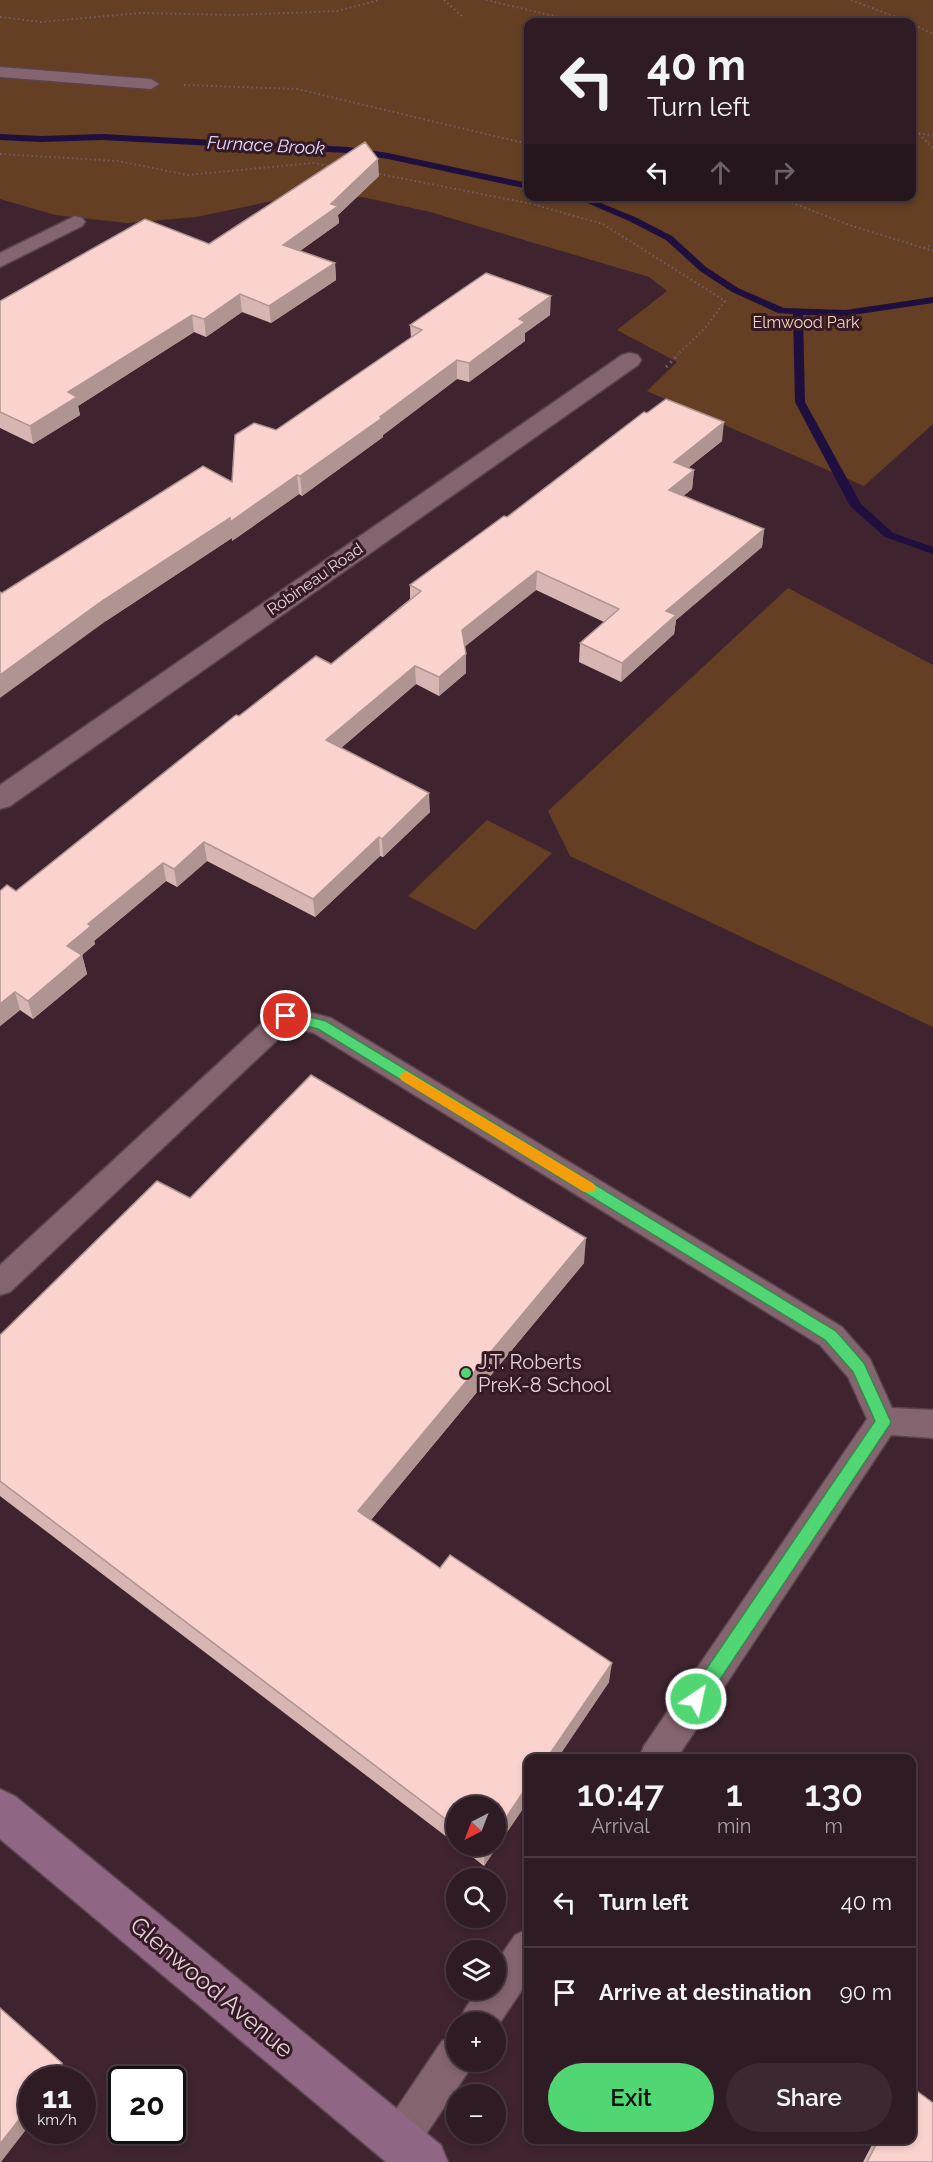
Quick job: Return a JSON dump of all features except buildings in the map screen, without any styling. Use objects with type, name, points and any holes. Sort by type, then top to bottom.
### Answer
[{"type":"main road","name":"Glenwood Avenue","points":[[0,1811],[411,2151]]},
{"type":"street","points":[[0,261],[75,222]]},
{"type":"street","name":"Robineau Road","points":[[0,799],[630,360]]},
{"type":"lane","points":[[0,72],[151,84]]},
{"type":"lane","points":[[0,1283],[286,1016],[322,1025],[831,1336],[859,1368],[883,1422]]},
{"type":"lane","points":[[883,1422],[933,1424]]},
{"type":"lane","points":[[659,1754],[883,1422]]},
{"type":"lane","points":[[485,2012],[524,1954]]},
{"type":"lane","points":[[411,2151],[448,2072]]},
{"type":"path","points":[[0,17],[41,22],[140,13],[234,15],[337,11],[380,0]]},
{"type":"path","points":[[444,0],[463,17]]},
{"type":"path","points":[[486,0],[562,18]]},
{"type":"path","points":[[851,0],[897,18]]},
{"type":"path","points":[[916,26],[933,34]]},
{"type":"path","points":[[151,84],[297,89],[524,143]]},
{"type":"path","points":[[918,133],[933,136]]},
{"type":"path","points":[[918,133],[933,148]]},
{"type":"path","points":[[0,153],[117,161],[188,175],[313,163],[334,167]]},
{"type":"path","points":[[366,172],[532,204],[603,224],[725,302],[716,317],[690,340],[662,371],[630,360]]},
{"type":"path","points":[[788,201],[849,225],[933,251]]},
{"type":"path","points":[[923,248],[933,245]]},
{"type":"green space","name":"Elmwood Park","points":[[0,0],[933,0],[933,424],[864,486],[647,391],[677,362],[617,330],[667,291],[649,277],[430,212],[362,197],[277,200],[196,217],[127,223],[55,215],[0,199]]},
{"type":"green space","points":[[788,588],[933,665],[933,1027],[570,856],[548,811]]},
{"type":"green space","points":[[487,820],[552,853],[475,930],[408,896]]},
{"type":"waterway","name":"Furnace Brook","points":[[0,137],[41,139],[102,137],[348,150],[388,156],[524,185]]},
{"type":"waterway","name":"Furnace Brook","points":[[587,201],[632,219],[669,238],[703,269],[735,290],[782,311],[846,313],[933,300]]},
{"type":"waterway","points":[[798,312],[800,402],[856,506],[889,535],[933,551]]},
{"type":"slow traffic","points":[[406,1076],[589,1188]]},
{"type":"place","name":"J.T. Roberts PreK-8 School","points":[[466,1373]]},
{"type":"route","points":[[286,1016],[322,1025],[831,1336],[859,1368],[883,1422],[696,1699]]}]
